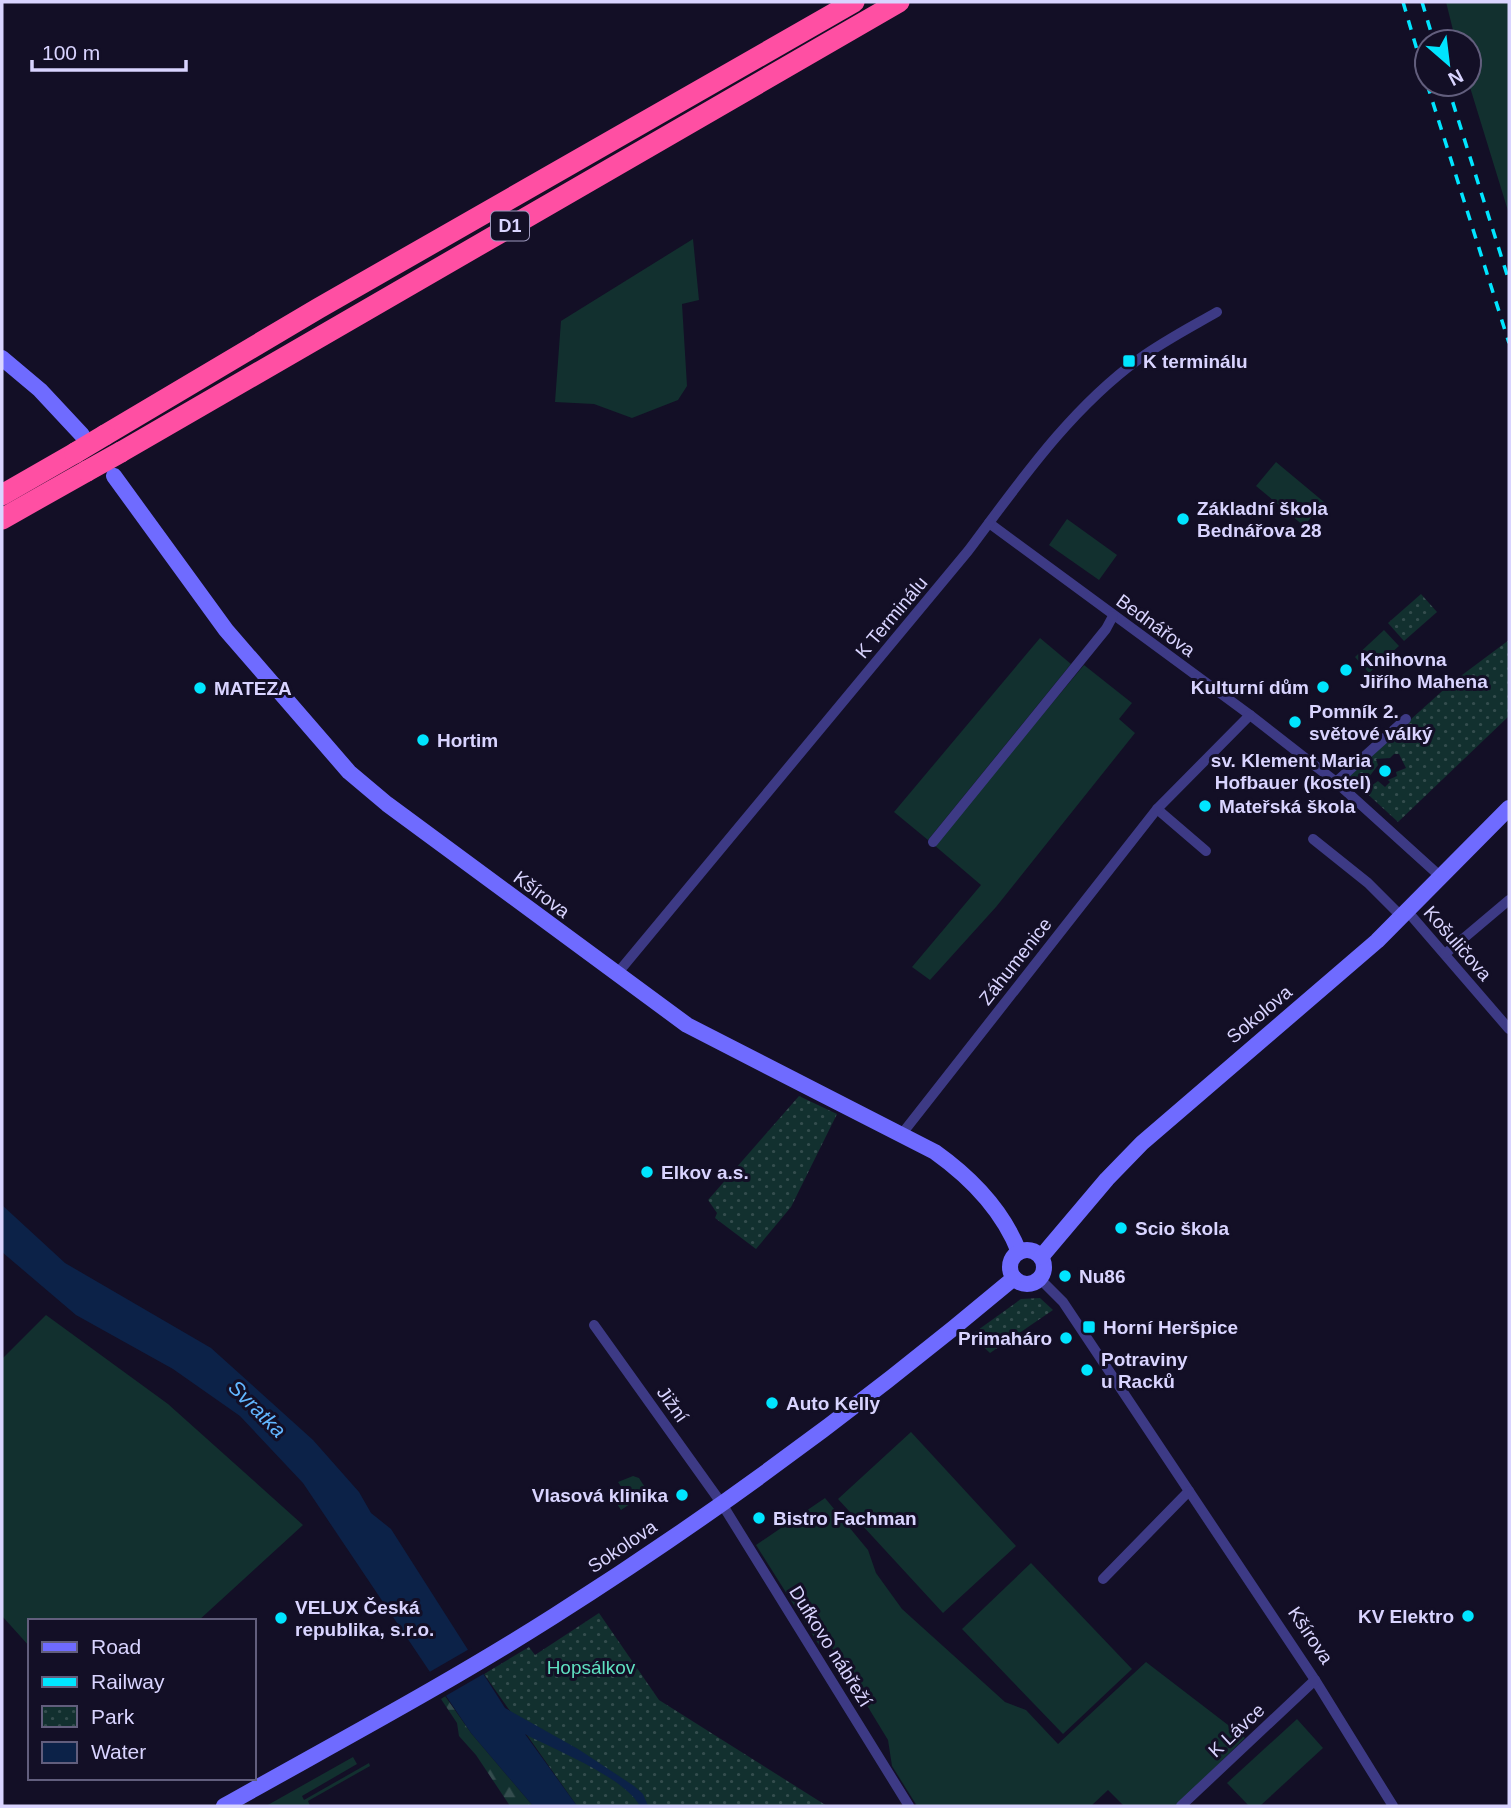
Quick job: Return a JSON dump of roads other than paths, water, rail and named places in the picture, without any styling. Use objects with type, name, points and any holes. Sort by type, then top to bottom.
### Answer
[{"type":"highway","name":"D1","points":[[2,495],[78,444],[105,435],[318,308],[854,2]]},
{"type":"highway","name":"D1","points":[[2,519],[899,2]]},
{"type":"street","name":"K Terminálu","points":[[617,975],[989,523],[1031,467],[1105,386],[1164,342],[1217,312]]},
{"type":"street","points":[[2,358],[40,390],[78,444]]},
{"type":"street","name":"Kšírova","points":[[114,476],[226,630],[349,772],[387,804],[687,1025],[935,1152],[968,1175],[1015,1241],[1019,1252]]},
{"type":"street","name":"Bednářova","points":[[989,523],[1251,715],[1336,782],[1442,878]]},
{"type":"street","points":[[933,842],[1114,616]]},
{"type":"street","name":"Záhumenice","points":[[901,1135],[1157,809],[1251,715]]},
{"type":"street","points":[[1336,782],[1406,719]]},
{"type":"street","name":"Sokolova","points":[[1041,1257],[1107,1179],[1142,1143],[1405,914],[1509,808]]},
{"type":"street","points":[[1157,809],[1206,851]]},
{"type":"street","points":[[1313,839],[1405,914]]},
{"type":"street","points":[[1445,954],[1509,900]]},
{"type":"street","name":"Košuličova","points":[[1405,914],[1445,954],[1509,1029]]},
{"type":"street","points":[[1033,1251],[1041,1257],[1044,1270],[1039,1278],[1026,1283],[1014,1278],[1010,1266],[1019,1252],[1033,1251]]},
{"type":"street","name":"Sokolova","points":[[224,1806],[495,1652],[722,1504],[942,1339],[1014,1278]]},
{"type":"street","name":"Kšírova","points":[[1039,1278],[1063,1302],[1315,1680],[1393,1806]]},
{"type":"street","name":"Jižní","points":[[594,1325],[722,1504]]},
{"type":"street","points":[[1103,1579],[1189,1491]]},
{"type":"street","name":"Dufkovo nábřeží","points":[[722,1504],[909,1806]]},
{"type":"street","name":"K Lávce","points":[[1181,1806],[1315,1680]]},
{"type":"water","name":"Svratka","points":[[2,1205],[65,1263],[211,1348],[313,1440],[359,1492],[371,1513],[391,1529],[505,1708],[578,1749],[634,1786],[643,1794],[648,1806],[640,1806],[632,1795],[604,1775],[525,1734],[577,1806],[533,1806],[471,1733],[303,1483],[240,1416],[173,1369],[76,1315],[2,1252]]},
{"type":"railway","points":[[1403,2],[1413,36]]},
{"type":"railway","points":[[1422,2],[1430,28]]},
{"type":"railway","points":[[1431,98],[1509,343]]},
{"type":"railway","points":[[1451,98],[1509,281]]},
{"type":"place","name":"K terminálu","points":[[1129,361]]},
{"type":"place","name":"Základní škola Bednářova 28","points":[[1183,519]]},
{"type":"place","name":"Knihovna Jiřího Mahena","points":[[1346,670]]},
{"type":"place","name":"Kulturní dům","points":[[1323,687]]},
{"type":"place","name":"MATEZA","points":[[200,688]]},
{"type":"place","name":"Pomník 2. světové válký","points":[[1295,722]]},
{"type":"place","name":"Hortim","points":[[423,740]]},
{"type":"place","name":"sv. Klement Maria Hofbauer (kostel)","points":[[1385,771]]},
{"type":"place","name":"Mateřská škola","points":[[1205,806]]},
{"type":"place","name":"Elkov a.s.","points":[[647,1172]]},
{"type":"place","name":"Scio škola","points":[[1121,1228]]},
{"type":"place","name":"Nu86","points":[[1065,1276]]},
{"type":"place","name":"Horní Heršpice","points":[[1089,1327]]},
{"type":"place","name":"Primaháro","points":[[1066,1338]]},
{"type":"place","name":"Potraviny u Racků","points":[[1087,1370]]},
{"type":"place","name":"Auto Kelly","points":[[772,1403]]},
{"type":"place","name":"Vlasová klinika","points":[[682,1495]]},
{"type":"place","name":"Bistro Fachman","points":[[759,1518]]},
{"type":"place","name":"KV Elektro","points":[[1468,1616]]},
{"type":"place","name":"VELUX Česká republika, s.r.o.","points":[[281,1618]]},
{"type":"park label","name":"Hopsálkov","points":[[591,1667]]}]
